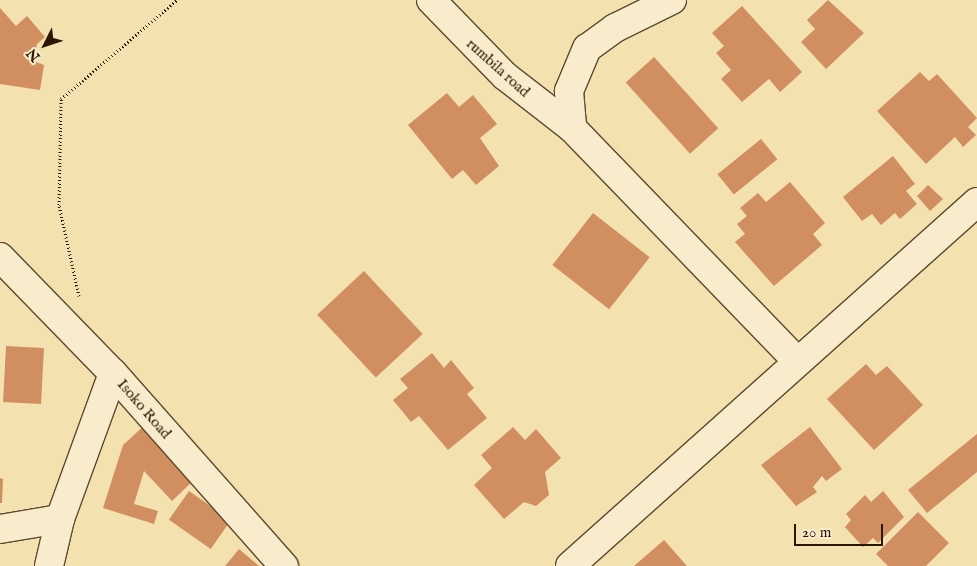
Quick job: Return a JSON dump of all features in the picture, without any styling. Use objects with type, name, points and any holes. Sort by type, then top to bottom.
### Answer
[{"type":"street","name":"rumbila road","points":[[431,0],[505,76],[572,128],[796,360]]},
{"type":"street","points":[[572,128],[569,91],[587,48],[615,28],[671,0]]},
{"type":"street","points":[[570,566],[796,360],[977,202]]},
{"type":"street","name":"Isoko Road","points":[[0,257],[112,372],[284,566]]},
{"type":"street","points":[[50,566],[60,519],[112,372]]},
{"type":"street","points":[[0,529],[60,519]]},
{"type":"path","points":[[79,339],[78,294],[59,205],[60,99],[176,0]]},
{"type":"building","points":[[828,0],[864,33],[826,69],[801,42],[815,29],[807,20]]},
{"type":"building","points":[[742,6],[802,72],[780,92],[769,79],[742,102],[721,79],[731,70],[716,53],[724,46],[712,33]]},
{"type":"building","points":[[0,8],[16,26],[27,16],[45,37],[37,44],[33,61],[44,65],[40,90],[0,84]]},
{"type":"building","points":[[654,57],[718,128],[690,154],[626,82]]},
{"type":"building","points":[[920,72],[929,81],[937,74],[977,118],[968,127],[976,135],[963,147],[955,137],[926,164],[877,111]]},
{"type":"building","points":[[447,93],[459,107],[473,95],[497,124],[480,138],[499,166],[476,185],[463,170],[452,179],[408,125]]},
{"type":"building","points":[[761,139],[777,159],[734,194],[717,174]]},
{"type":"building","points":[[893,156],[915,184],[906,191],[917,204],[900,219],[895,213],[881,225],[872,214],[862,221],[843,197]]},
{"type":"building","points":[[790,182],[825,223],[813,234],[822,245],[774,286],[735,242],[745,234],[737,224],[747,216],[740,208],[758,193],[766,202]]},
{"type":"building","points":[[928,185],[943,199],[930,211],[917,196]]},
{"type":"building","points":[[593,213],[650,257],[609,309],[552,265]]},
{"type":"building","points":[[364,271],[423,334],[376,378],[317,315]]},
{"type":"building","points":[[6,346],[44,348],[41,404],[3,402]]},
{"type":"building","points":[[432,353],[444,368],[451,360],[474,388],[467,394],[487,418],[448,450],[419,416],[411,422],[393,400],[408,388],[400,379]]},
{"type":"building","points":[[866,364],[876,375],[887,366],[923,405],[874,450],[827,399]]},
{"type":"building","points":[[147,423],[197,477],[172,501],[144,471],[134,504],[158,511],[154,524],[103,508],[123,445]]},
{"type":"building","points":[[513,427],[525,440],[536,429],[561,458],[545,472],[549,495],[536,506],[524,502],[504,519],[474,485],[492,468],[481,455]]},
{"type":"building","points":[[810,427],[842,469],[826,481],[822,476],[813,487],[817,492],[796,506],[761,465]]},
{"type":"building","points":[[977,434],[977,472],[927,513],[908,490]]},
{"type":"building","points":[[0,478],[3,479],[2,503],[0,503]]},
{"type":"building","points":[[189,491],[231,520],[211,549],[169,520]]},
{"type":"building","points":[[883,491],[904,517],[878,543],[873,538],[863,547],[845,527],[851,520],[846,514],[865,495],[871,502]]},
{"type":"building","points":[[918,512],[949,543],[926,566],[888,566],[876,554]]},
{"type":"building","points":[[664,540],[687,566],[634,566]]},
{"type":"building","points":[[239,549],[259,566],[225,566]]}]
